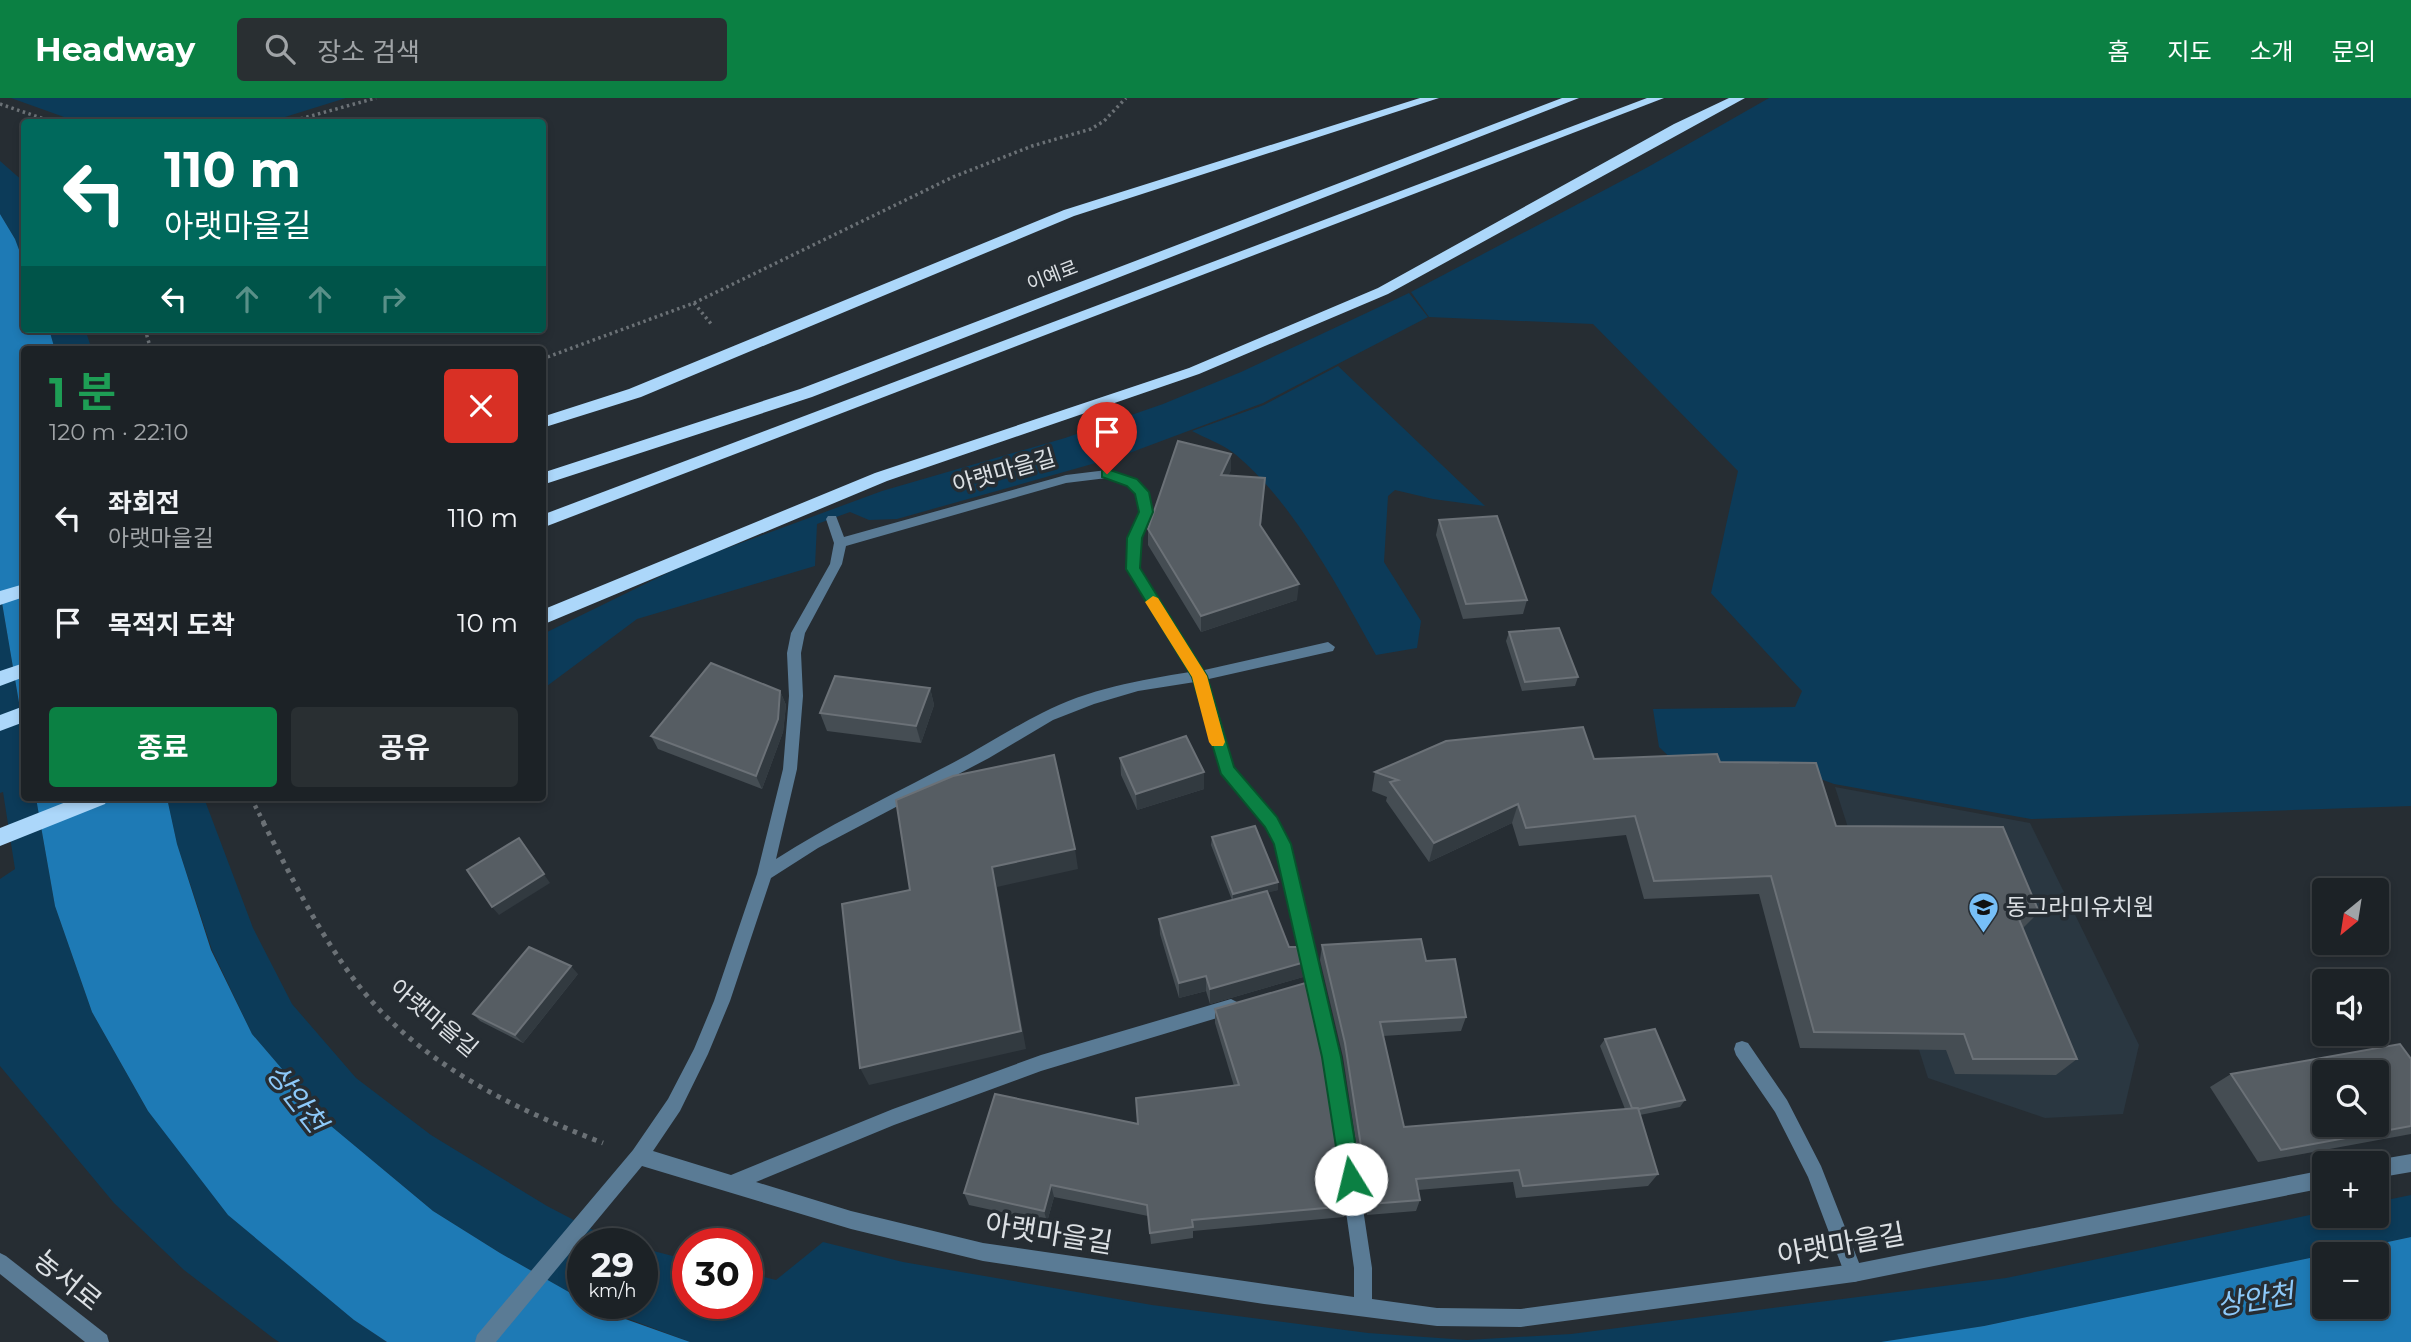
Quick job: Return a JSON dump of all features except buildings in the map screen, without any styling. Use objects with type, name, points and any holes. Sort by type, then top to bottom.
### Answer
[{"type":"highway","points":[[546,422],[635,393],[1069,213],[1433,98]]},
{"type":"highway","name":"이예로","points":[[546,478],[806,393],[1573,98]]},
{"type":"highway","points":[[546,521],[1658,98]]},
{"type":"highway","points":[[546,616],[881,477],[1194,371],[1383,291],[1679,127],[1739,98]]},
{"type":"highway","points":[[0,598],[21,592]]},
{"type":"highway","points":[[0,680],[21,671]]},
{"type":"highway","points":[[0,723],[21,715]]},
{"type":"highway","points":[[4,836],[91,801]]},
{"type":"street","name":"아랫마을길","points":[[840,543],[1066,479],[1094,474],[1121,477],[1132,482],[1142,492],[1146,512],[1135,538],[1133,569],[1200,676],[1227,769],[1271,822],[1282,844],[1307,986],[1332,1057],[1363,1268],[1363,1309]]},
{"type":"street","points":[[484,1342],[639,1156],[674,1105],[701,1054],[765,874],[790,769],[796,696],[794,653],[799,633],[836,564],[840,543],[832,519]]},
{"type":"street","points":[[765,874],[813,843],[984,754],[1048,716],[1091,699],[1138,686],[1200,676],[1328,648]]},
{"type":"street","points":[[732,1184],[892,1117],[1041,1063],[1250,1002]]},
{"type":"street","points":[[1742,1049],[1781,1106],[1815,1172],[1854,1273]]},
{"type":"street","name":"아랫마을길","points":[[639,1156],[851,1220],[983,1252],[1363,1309],[1437,1317],[1521,1318],[1854,1273],[2312,1181]]},
{"type":"street","points":[[2389,1167],[2411,1163]]},
{"type":"street","name":"농서로","points":[[0,1262],[100,1342]]},
{"type":"path","points":[[300,119],[376,98]]},
{"type":"path","points":[[546,358],[694,303],[953,177],[1009,155],[1091,129],[1104,121],[1126,98]]},
{"type":"path","points":[[0,104],[44,119]]},
{"type":"path","points":[[694,303],[712,325]]},
{"type":"path","name":"아랫마을길","points":[[253,801],[311,911],[349,971],[384,1014],[429,1052],[486,1090],[547,1123],[639,1156]]},
{"type":"shaded area","points":[[11,98],[346,98],[279,119],[70,119]]},
{"type":"shaded area","points":[[1769,98],[2411,98],[2411,806],[2031,819],[1834,784],[1799,771],[1675,762],[1659,747],[1653,709],[1795,707],[1802,691],[1711,593],[1738,471],[1593,324],[1429,317],[1411,292],[1648,167]]},
{"type":"shaded area","points":[[0,161],[21,179],[21,255],[0,214]]},
{"type":"shaded area","points":[[1409,293],[1428,317],[1263,403],[1124,455],[897,519],[869,520],[850,512],[817,524],[815,566],[637,619],[546,687],[546,633],[692,561],[882,491],[1065,438],[1163,404],[1241,372]]},
{"type":"shaded area","points":[[50,333],[86,333],[91,346],[54,346]]},
{"type":"shaded area","points":[[1338,366],[1485,506],[1433,499],[1395,490],[1388,496],[1384,562],[1421,621],[1417,648],[1376,655],[1314,548],[1277,497],[1235,454],[1192,431],[1264,405]]},
{"type":"shaded area","points":[[0,591],[21,714],[21,801],[37,801],[55,906],[92,1012],[148,1111],[354,1320],[387,1342],[279,1342],[273,1338],[184,1270],[114,1203],[0,1066],[0,879],[15,869],[3,792],[0,793]]},
{"type":"shaded area","name":"동그라미유치원","points":[[1835,787],[2030,823],[2139,1045],[2123,1114],[2045,1118],[1928,1078]]},
{"type":"shaded area","points":[[168,801],[205,801],[253,928],[292,1004],[356,1078],[431,1135],[547,1206],[589,1228],[567,1228],[567,1291],[433,1211],[331,1126],[252,1034],[212,950],[177,844]]},
{"type":"shaded area","points":[[2411,1195],[2411,1237],[2387,1242],[2312,1242],[2312,1258],[1984,1326],[1890,1342],[690,1342],[629,1319],[658,1319],[658,1252],[672,1256],[672,1319],[763,1319],[763,1277],[776,1280],[823,1242],[903,1262],[1152,1305],[1368,1333],[1467,1340],[1571,1334],[2006,1278],[2312,1214],[2312,1228],[2389,1228],[2389,1200]]},
{"type":"water","points":[[0,214],[21,255],[21,333],[50,333],[54,346],[21,346],[21,714],[0,591]]},
{"type":"water","name":"상안천","points":[[37,801],[168,801],[177,844],[211,950],[252,1034],[331,1126],[433,1211],[567,1291],[567,1319],[625,1319],[690,1342],[387,1342],[354,1320],[228,1215],[148,1111],[92,1012],[55,906]]},
{"type":"water","name":"상안천","points":[[2411,1237],[2411,1342],[1881,1342],[1984,1326],[2312,1258],[2312,1319],[2389,1319],[2388,1242]]},
{"type":"slow traffic","points":[[1153,602],[1200,676],[1217,742]]},
{"type":"place","name":"동그라미유치원","points":[[1983,934]]},
{"type":"route","points":[[1107,474],[1132,482],[1142,492],[1146,512],[1135,538],[1133,569],[1200,676],[1227,769],[1271,822],[1282,844],[1332,1057],[1351,1179]]}]
